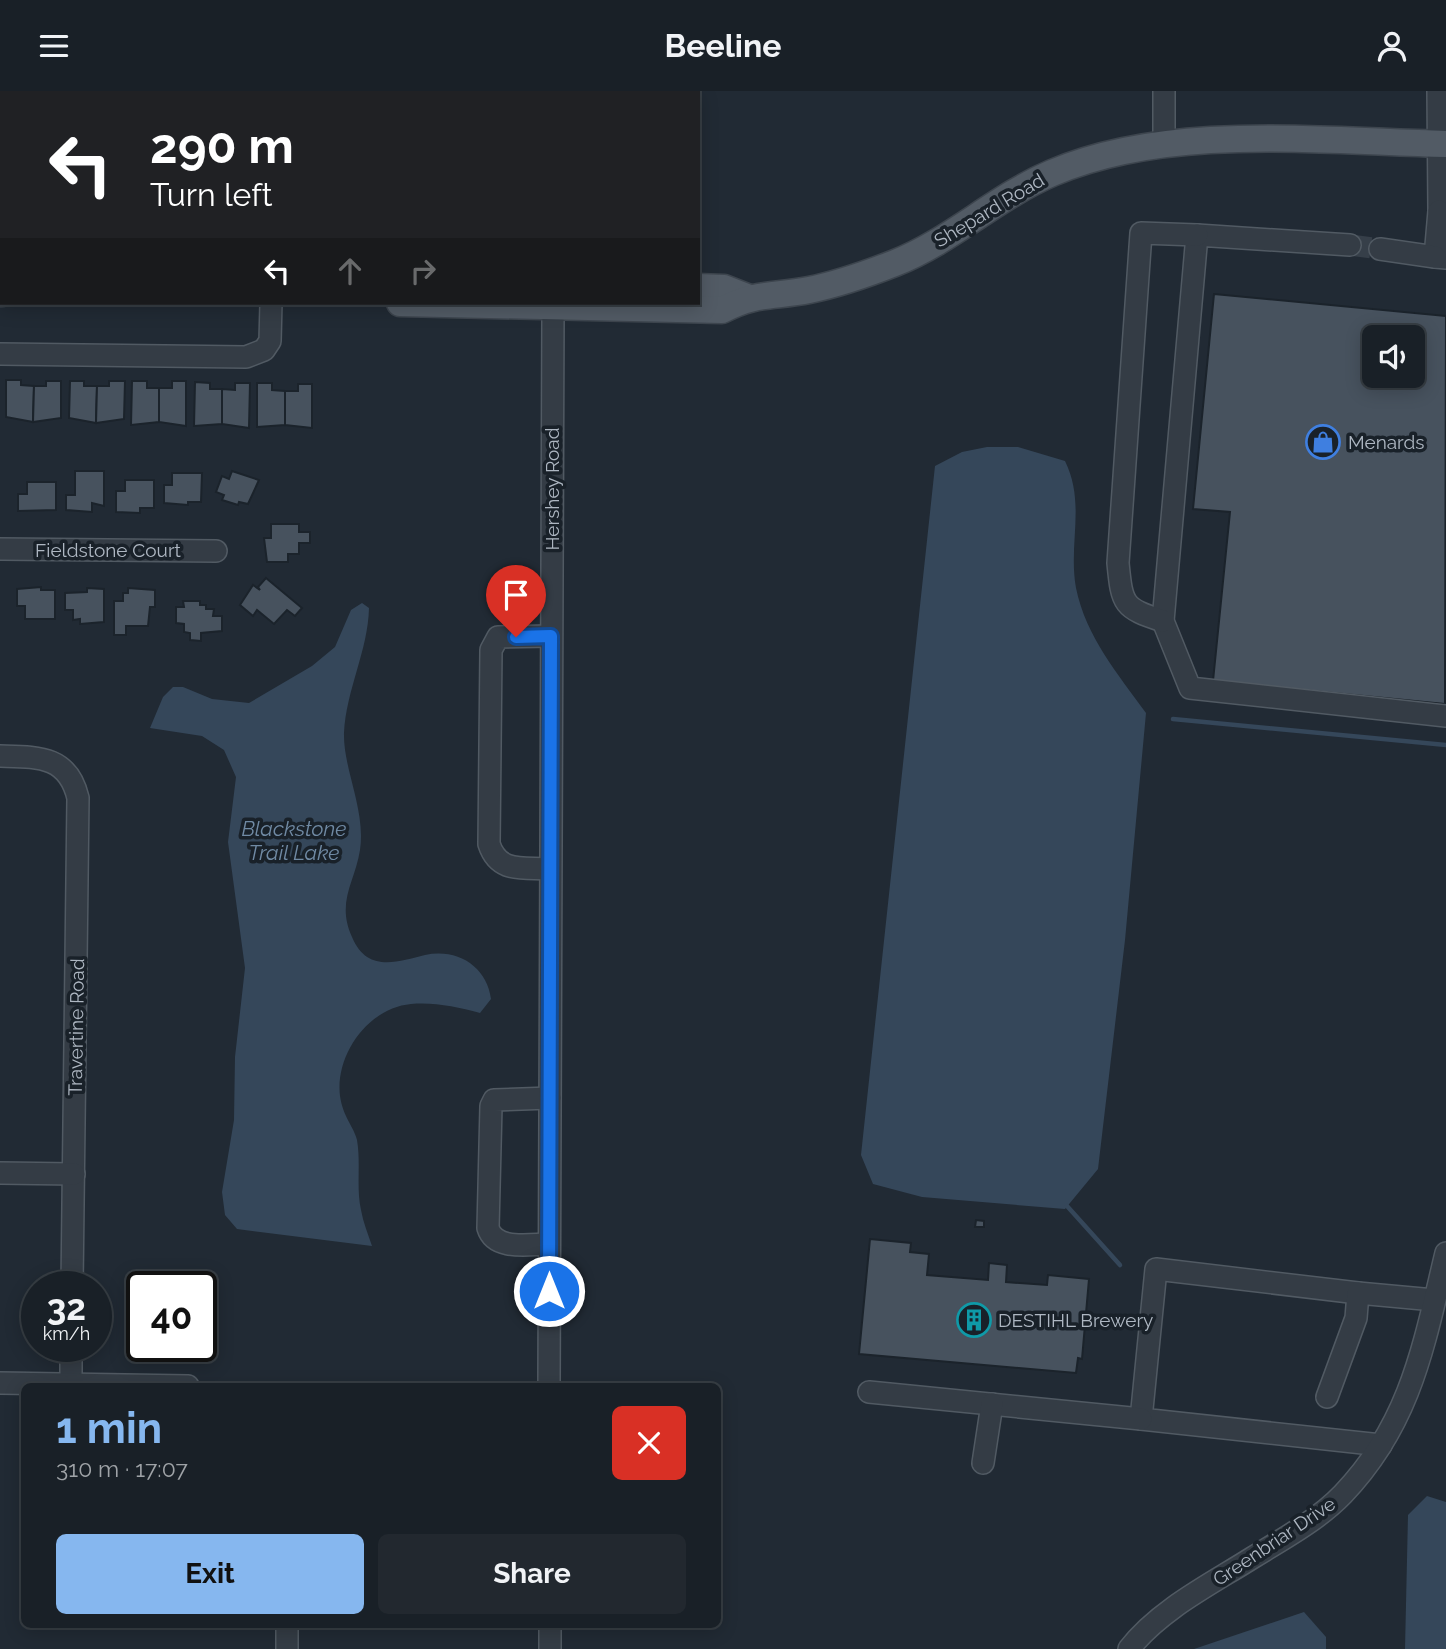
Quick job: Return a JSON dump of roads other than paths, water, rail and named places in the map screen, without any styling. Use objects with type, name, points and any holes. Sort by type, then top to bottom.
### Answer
[{"type":"main road","name":"Shepard Road","points":[[581,305],[722,310],[747,297],[805,291],[866,274],[917,253],[995,202],[1049,174],[1095,156],[1164,143],[1233,140],[1443,144]]},
{"type":"main road","name":"Shepard Road","points":[[700,287],[724,288],[747,297]]},
{"type":"street","points":[[1164,91],[1164,143]]},
{"type":"street","points":[[1380,249],[1440,258],[1443,144],[1438,91]]},
{"type":"street","points":[[1163,621],[1133,611],[1122,598],[1118,563],[1141,233],[1350,245]]},
{"type":"street","points":[[1197,236],[1163,621],[1190,688],[1446,716]]},
{"type":"street","points":[[0,353],[246,357],[264,350],[270,341],[271,305]]},
{"type":"street","name":"Hershey Road","points":[[549,1383],[553,305]]},
{"type":"street","name":"Fieldstone Court","points":[[0,549],[216,551]]},
{"type":"street","points":[[550,869],[503,866],[494,859],[489,844],[491,650],[498,637],[551,636]]},
{"type":"street","name":"Travertine Road","points":[[0,756],[53,761],[66,771],[74,782],[78,798],[72,1271]]},
{"type":"street","points":[[549,1244],[500,1244],[491,1237],[488,1228],[489,1118],[494,1100],[550,1098]]},
{"type":"street","points":[[0,1173],[74,1174]]},
{"type":"street","name":"Greenbriar Drive","points":[[1129,1649],[1140,1634],[1187,1600],[1298,1529],[1343,1495],[1381,1445],[1413,1385],[1446,1253]]},
{"type":"street","points":[[1141,1419],[1156,1269],[1434,1300]]},
{"type":"street","points":[[1327,1397],[1356,1318],[1358,1293]]},
{"type":"street","points":[[71,1362],[71,1382]]},
{"type":"street","points":[[0,1383],[100,1383]]},
{"type":"street","points":[[869,1392],[1381,1445]]},
{"type":"street","points":[[983,1463],[992,1404]]},
{"type":"street","points":[[286,1649],[287,1628]]},
{"type":"street","points":[[550,1628],[550,1649]]},
{"type":"water","points":[[987,447],[1018,447],[1065,461],[1071,477],[1076,508],[1074,571],[1081,606],[1104,654],[1146,713],[1125,940],[1098,1169],[1065,1209],[922,1197],[873,1184],[861,1155],[935,466],[962,452]]},
{"type":"water","name":"Blackstone Trail Lake","points":[[362,603],[369,608],[368,624],[344,733],[361,835],[358,861],[346,903],[348,925],[358,948],[374,960],[394,962],[425,955],[449,954],[469,962],[484,978],[491,999],[480,1013],[429,1004],[395,1007],[368,1024],[349,1050],[340,1080],[340,1096],[357,1140],[360,1202],[372,1246],[237,1229],[225,1215],[222,1192],[234,1120],[235,1057],[245,968],[228,842],[236,777],[224,750],[202,736],[150,728],[163,697],[173,687],[183,687],[212,699],[249,703],[312,666],[335,647],[351,610]]},
{"type":"water","points":[[1427,1496],[1446,1502],[1446,1649],[1405,1649],[1408,1515]]},
{"type":"water","points":[[1304,1612],[1326,1637],[1326,1649],[1194,1649]]},
{"type":"waterway","points":[[1173,719],[1446,745]]},
{"type":"waterway","points":[[1067,1206],[1120,1265]]},
{"type":"tunnel","points":[[1350,245],[1380,249]]},
{"type":"place","name":"Menards","points":[[1323,442]]},
{"type":"place","name":"DESTIHL Brewery","points":[[974,1320]]}]
